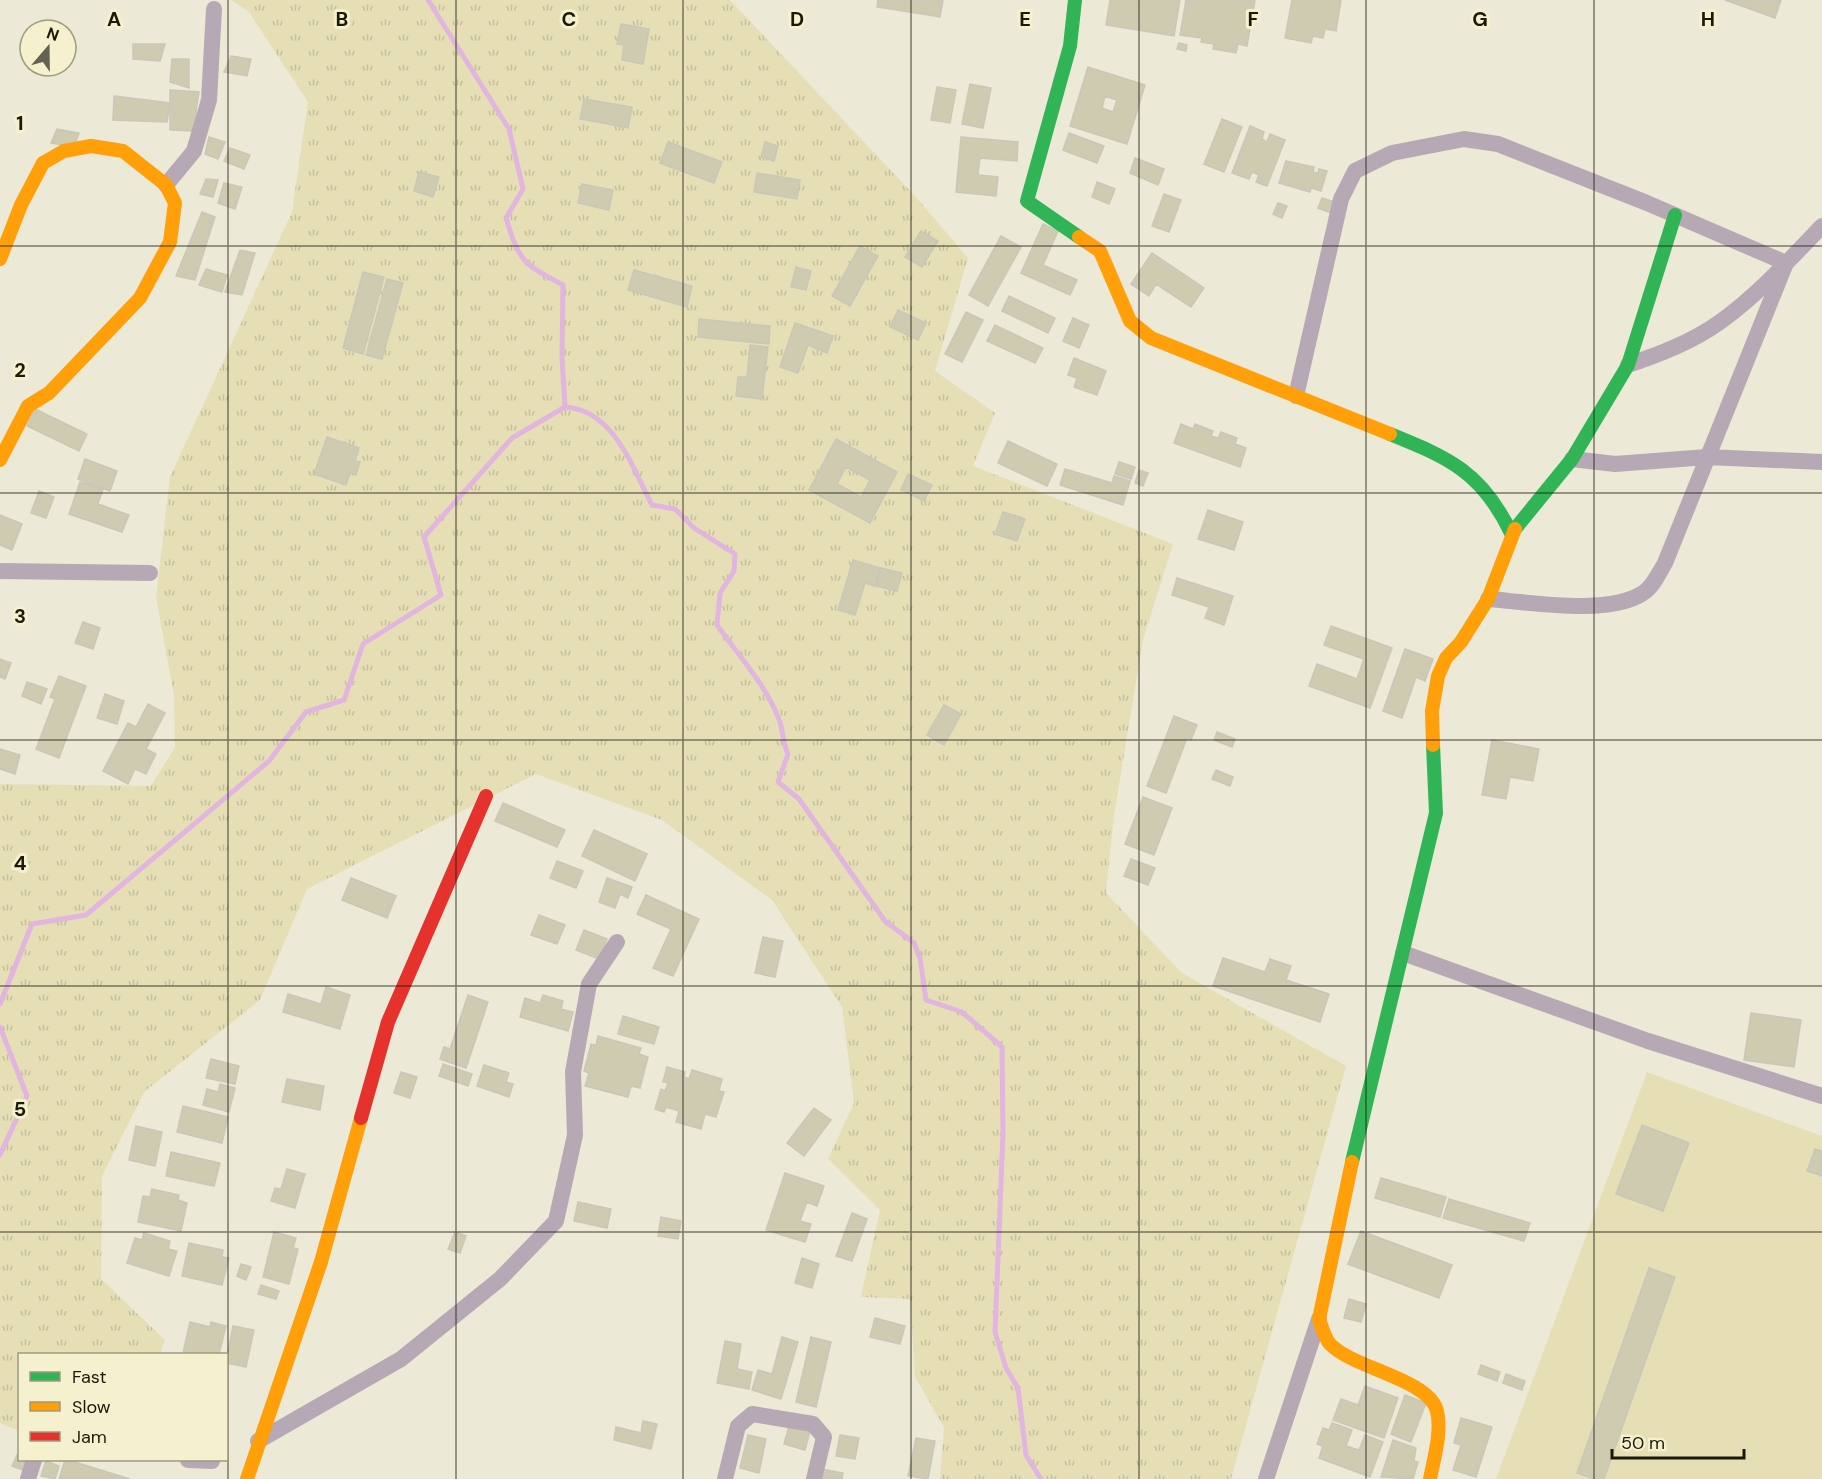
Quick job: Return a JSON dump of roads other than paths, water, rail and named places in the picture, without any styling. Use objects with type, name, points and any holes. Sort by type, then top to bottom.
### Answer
[{"type":"street","points":[[1075,0],[1070,46],[1027,201],[1100,251],[1121,305],[1130,321],[1151,338],[1443,455],[1474,476],[1500,507],[1511,533]]},
{"type":"street","points":[[166,185],[194,151],[209,100],[214,9]]},
{"type":"street","points":[[1296,396],[1341,200],[1355,171],[1392,153],[1464,139],[1498,144],[1675,215],[1786,263]]},
{"type":"street","points":[[0,258],[21,205],[43,164],[64,151],[91,146],[123,151],[166,185],[175,203],[170,242],[140,298],[49,393],[28,406],[0,460]]},
{"type":"street","points":[[1266,1479],[1319,1319],[1354,1155],[1436,813],[1432,711],[1438,676],[1446,658],[1461,642],[1488,599],[1511,533],[1572,459],[1628,366],[1675,215]]},
{"type":"street","points":[[1628,366],[1669,351],[1720,321],[1786,263],[1822,226]]},
{"type":"street","points":[[1488,599],[1581,607],[1623,601],[1643,593],[1665,563],[1786,263]]},
{"type":"street","points":[[1572,459],[1615,464],[1707,457],[1822,462]]},
{"type":"street","points":[[0,571],[150,573]]},
{"type":"street","points":[[247,1479],[258,1441],[321,1262],[388,1022],[486,796]]},
{"type":"street","points":[[258,1441],[401,1359],[500,1280],[556,1221],[575,1135],[573,1072],[589,984],[617,942]]},
{"type":"street","points":[[1403,953],[1648,1041],[1822,1096]]},
{"type":"street","points":[[1319,1319],[1329,1343],[1358,1365],[1426,1392],[1437,1408],[1437,1439],[1430,1479]]},
{"type":"street","points":[[725,1479],[738,1426],[752,1414],[813,1424],[824,1437],[814,1479]]},
{"type":"street","points":[[28,1479],[34,1461]]},
{"type":"waterway","points":[[0,1004],[32,924],[86,915],[269,761],[306,712],[344,700],[363,644],[441,595],[424,537],[512,438],[565,407],[562,358],[563,285],[539,272],[519,253],[506,218],[523,189],[509,129],[428,0]]},
{"type":"waterway","points":[[565,407],[582,411],[596,418],[609,429],[629,458],[652,505],[675,509],[694,528],[735,554],[734,571],[720,593],[717,625],[760,684],[775,709],[788,754],[778,782],[799,799],[885,921],[914,943],[920,958],[926,1000],[962,1012],[1002,1047],[1003,1133],[995,1332],[1006,1368],[1018,1388],[1026,1455],[1041,1479]]},
{"type":"waterway","points":[[0,1027],[27,1096],[0,1155]]}]
